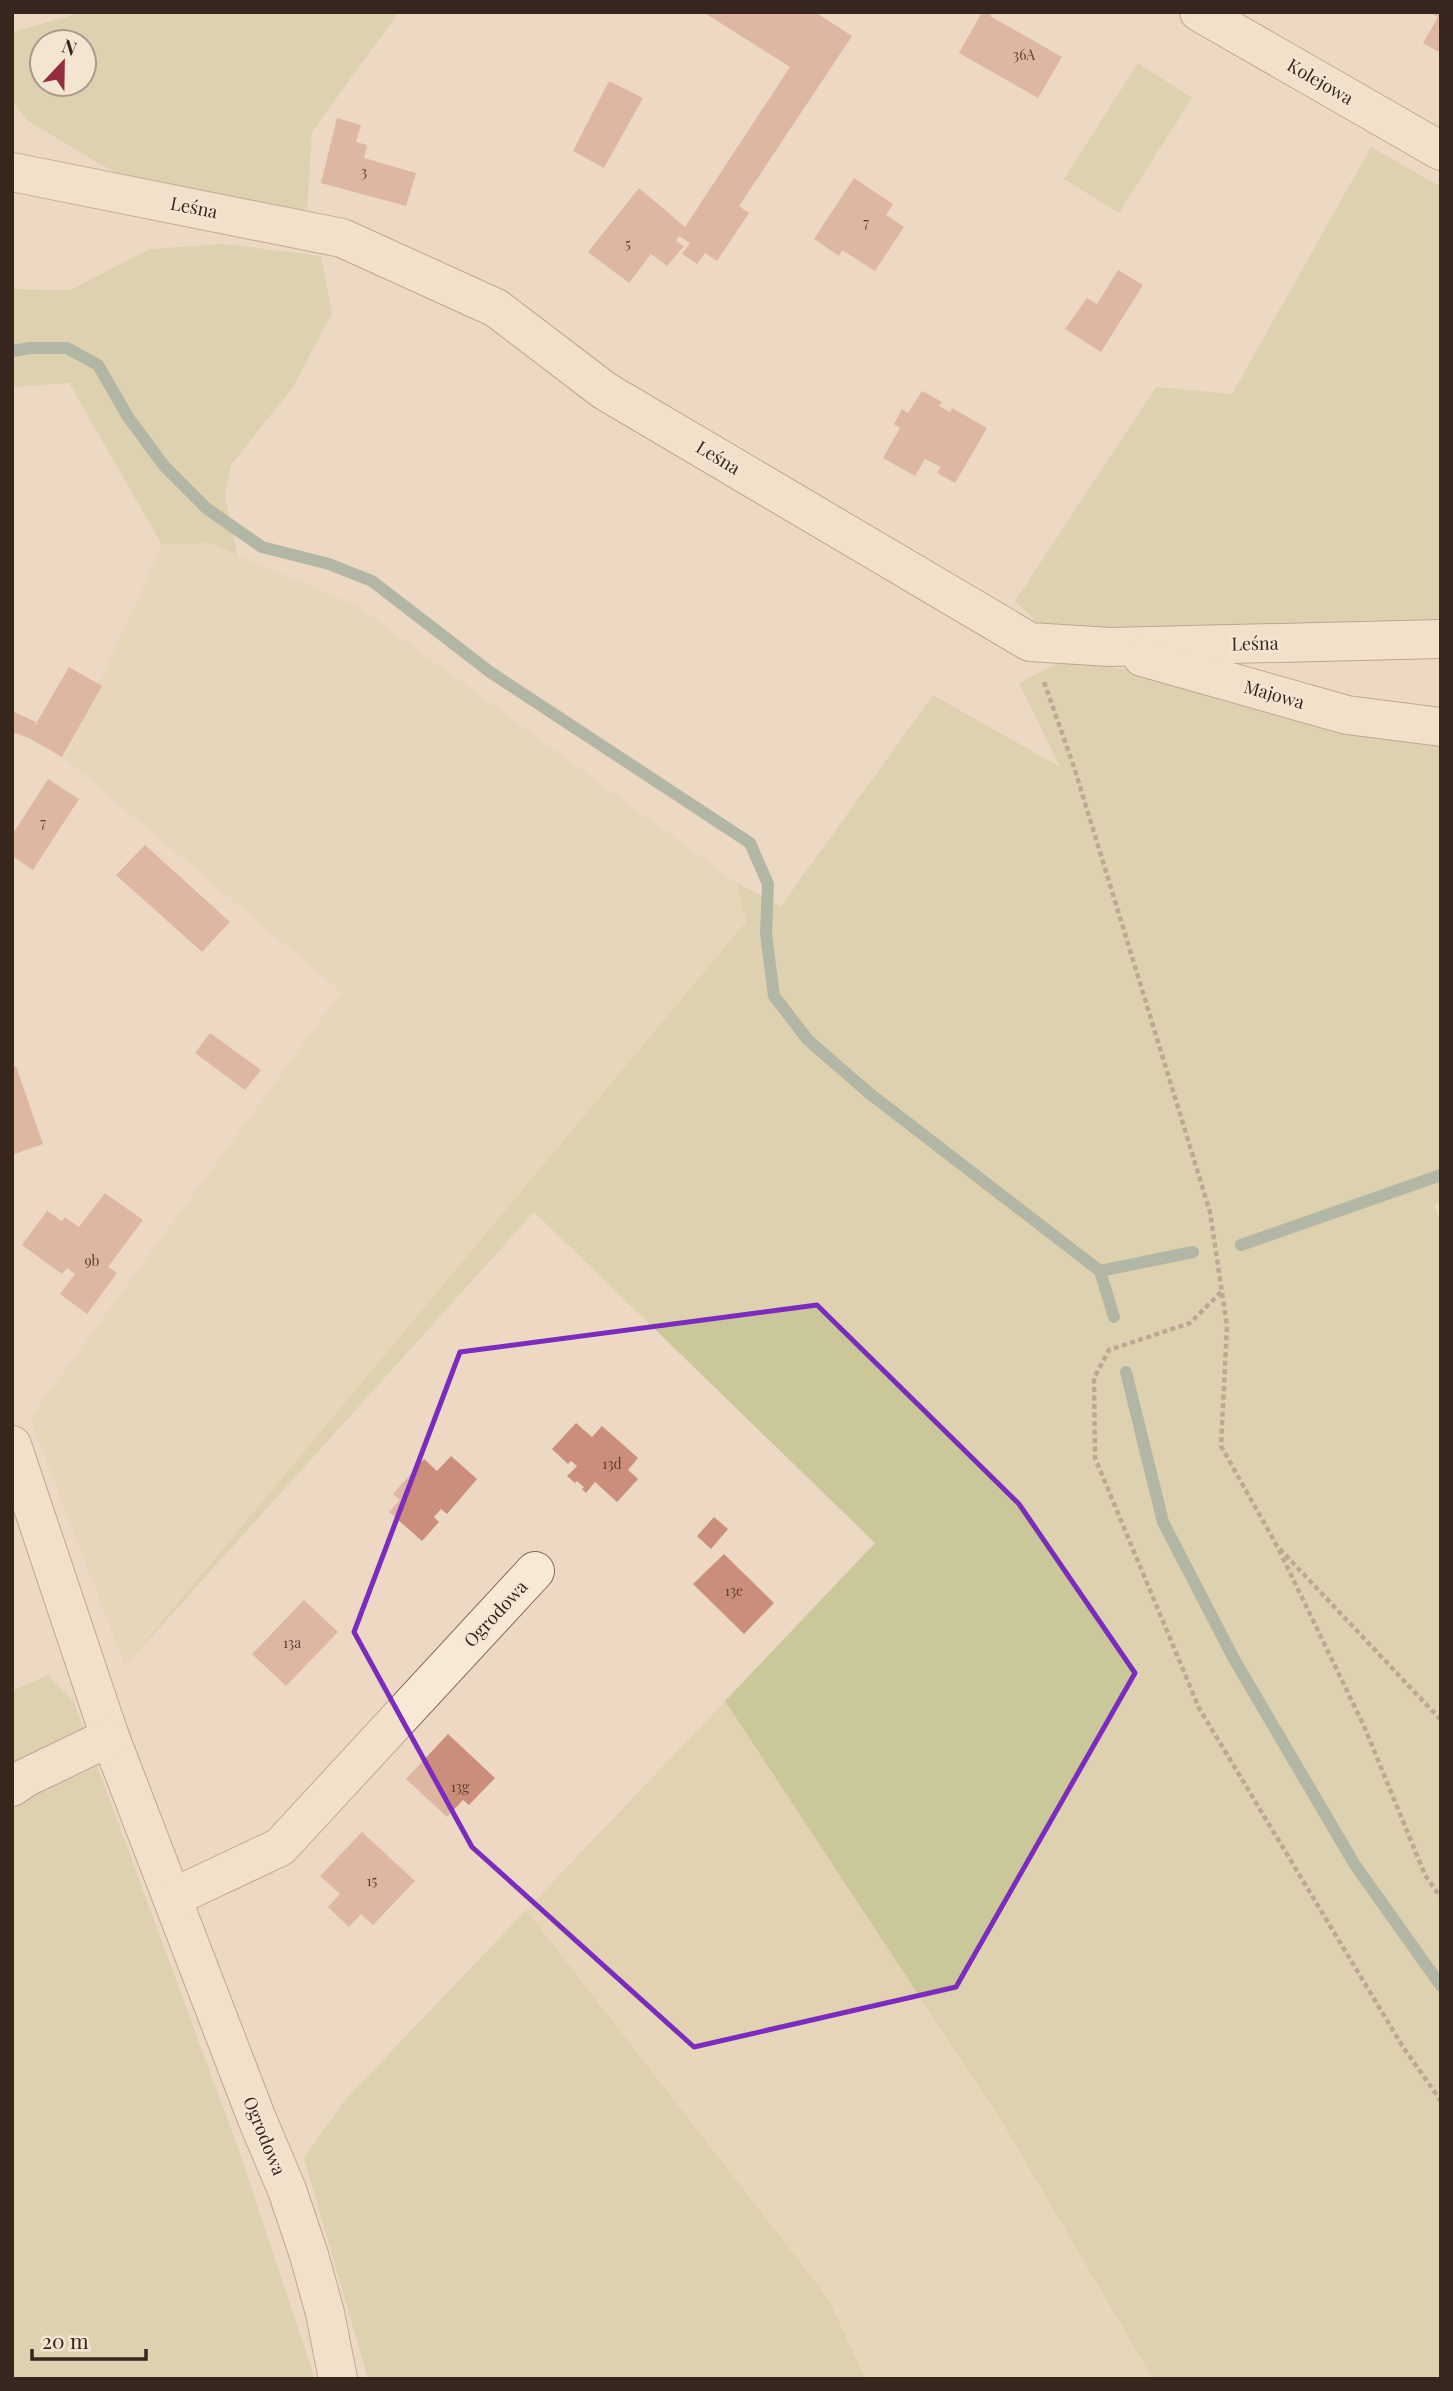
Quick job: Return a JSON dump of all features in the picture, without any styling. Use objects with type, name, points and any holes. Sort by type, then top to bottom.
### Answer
[{"type":"street","name":"Kolejowa","points":[[1199,12],[1441,151]]},
{"type":"street","name":"Leśna","points":[[12,172],[342,238],[496,309],[605,391],[1030,642],[1110,647],[1441,639]]},
{"type":"street","name":"Majowa","points":[[1110,647],[1347,715],[1441,727]]},
{"type":"street","name":"Ogrodowa","points":[[12,1445],[110,1737],[257,2119],[287,2190],[325,2313],[338,2379]]},
{"type":"street","name":"Ogrodowa","points":[[172,1898],[280,1847],[536,1571]]},
{"type":"street","points":[[12,1787],[110,1737]]},
{"type":"path","points":[[1030,642],[1074,767],[1210,1212],[1227,1326],[1221,1446],[1277,1546],[1363,1727],[1425,1875],[1441,1898]]},
{"type":"path","points":[[1222,1291],[1190,1323],[1109,1350],[1094,1378],[1095,1458],[1199,1708],[1404,2047],[1441,2101]]},
{"type":"path","points":[[1277,1546],[1441,1720]]},
{"type":"highlighted area","points":[[817,1305],[1019,1504],[1135,1673],[956,1987],[694,2047],[472,1847],[354,1632],[460,1352]]},
{"type":"shaded area","points":[[84,12],[399,12],[312,132],[307,209],[266,214],[119,175],[28,121],[12,101],[12,32]]},
{"type":"shaded area","points":[[1138,63],[1192,98],[1119,213],[1064,179]]},
{"type":"shaded area","points":[[1371,147],[1441,187],[1441,627],[1123,635],[1042,627],[1015,601],[1156,387],[1232,394]]},
{"type":"shaded area","points":[[223,244],[321,256],[332,313],[293,387],[231,465],[225,496],[237,554],[208,543],[162,545],[69,383],[12,387],[12,289],[70,290],[150,249]]},
{"type":"shaded area","points":[[208,543],[356,605],[737,883],[747,922],[125,1666],[30,1418],[341,992],[65,759],[162,545]]},
{"type":"shaded area","points":[[1068,658],[1441,740],[1441,1202],[1434,1205],[1441,1222],[1441,2379],[1153,2379],[1002,2122],[725,1701],[875,1543],[534,1212],[125,1666],[746,922],[737,883],[781,906],[933,695],[1060,767],[1019,683]]},
{"type":"shaded area","points":[[48,1675],[73,1700],[241,2156],[315,2379],[12,2379],[12,1691]]},
{"type":"shaded area","points":[[725,1701],[1002,2122],[1153,2379],[866,2379],[828,2298],[526,1910]]},
{"type":"shaded area","points":[[526,1910],[828,2298],[866,2379],[368,2379],[304,2158],[344,2101]]},
{"type":"building","points":[[703,12],[815,12],[852,36],[739,206],[749,213],[717,261],[705,253],[697,264],[682,254],[690,243],[679,236],[676,241],[684,246],[667,266],[651,254],[629,283],[588,252],[639,188],[685,227],[790,67]]},
{"type":"building","points":[[982,12],[993,12],[990,16],[1062,57],[1038,98],[959,53]]},
{"type":"building","points":[[1429,12],[1441,12],[1441,53],[1423,43],[1438,17]]},
{"type":"building","points":[[609,81],[643,98],[604,168],[573,151]]},
{"type":"building","points":[[337,118],[361,125],[356,142],[367,145],[364,158],[416,173],[406,206],[321,183]]},
{"type":"building","points":[[854,178],[893,204],[886,215],[904,227],[875,271],[842,250],[839,256],[814,239]]},
{"type":"building","points":[[1118,270],[1143,285],[1101,352],[1065,329],[1087,298],[1097,304]]},
{"type":"building","points":[[922,391],[942,402],[939,406],[950,412],[952,408],[987,428],[955,483],[937,473],[941,467],[925,459],[915,476],[883,458],[900,428],[894,424],[902,409],[908,413]]},
{"type":"building","points":[[69,667],[102,686],[62,757],[29,738],[12,732],[12,711],[36,722],[33,729]]},
{"type":"building","points":[[48,779],[79,799],[33,870],[12,856],[12,835]]},
{"type":"building","points":[[145,845],[230,922],[202,952],[116,875]]},
{"type":"building","points":[[210,1033],[261,1070],[245,1090],[195,1053]]},
{"type":"building","points":[[16,1066],[43,1144],[12,1155],[12,1067]]},
{"type":"building","points":[[105,1193],[143,1220],[108,1267],[117,1273],[87,1314],[60,1294],[75,1274],[67,1268],[62,1274],[22,1245],[47,1211],[62,1221],[65,1217],[79,1227]]},
{"type":"building","points":[[576,1423],[592,1437],[602,1426],[638,1458],[628,1470],[638,1479],[617,1502],[595,1482],[586,1493],[582,1489],[584,1487],[567,1476],[577,1466],[571,1461],[568,1464],[552,1449]]},
{"type":"building","points":[[451,1456],[477,1479],[447,1514],[441,1509],[434,1517],[439,1522],[422,1541],[389,1512],[400,1500],[393,1494],[424,1459],[437,1471]]},
{"type":"building","points":[[714,1517],[728,1529],[711,1549],[697,1536]]},
{"type":"building","points":[[724,1554],[774,1603],[744,1634],[693,1584]]},
{"type":"building","points":[[304,1600],[338,1632],[286,1686],[252,1654]]},
{"type":"building","points":[[448,1734],[495,1778],[469,1805],[463,1800],[447,1817],[406,1779]]},
{"type":"building","points":[[362,1832],[415,1881],[373,1925],[361,1914],[349,1927],[328,1907],[340,1894],[320,1876]]},
{"type":"waterway","points":[[12,351],[67,348],[98,365],[128,417],[165,467],[206,508],[262,547],[329,564],[372,581],[490,672],[750,843],[768,884],[766,934],[774,996],[808,1040],[869,1093],[1100,1271],[1193,1252]]},
{"type":"waterway","points":[[1241,1245],[1441,1175]]},
{"type":"waterway","points":[[1100,1271],[1114,1317]]},
{"type":"waterway","points":[[1126,1372],[1163,1522],[1234,1659],[1355,1865],[1441,1986]]}]
